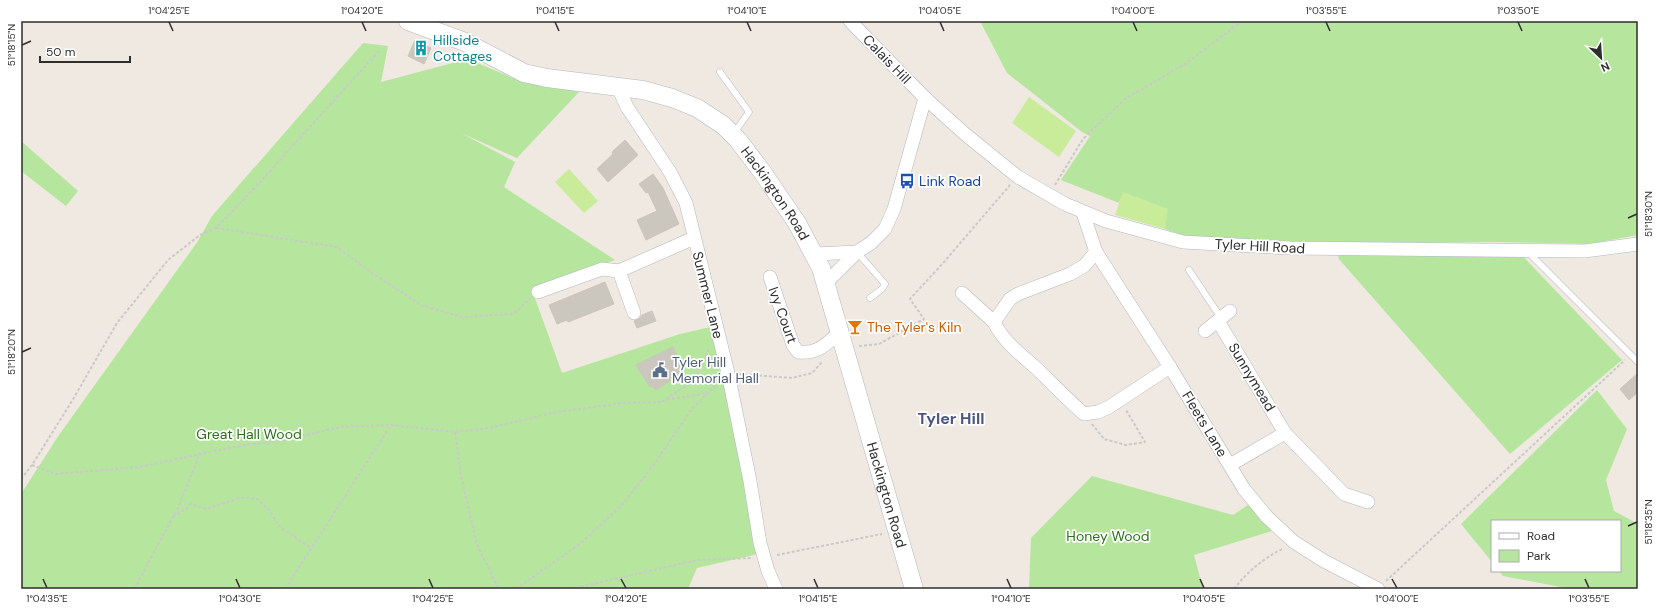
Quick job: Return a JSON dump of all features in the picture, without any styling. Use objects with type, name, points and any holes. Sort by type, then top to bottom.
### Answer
[{"type":"street","name":"Calais Hill","points":[[850,21],[925,98]]},
{"type":"street","name":"Hackington Road","points":[[411,22],[465,42],[524,73],[547,78],[643,90],[672,98],[697,108],[723,125],[733,135],[767,179],[797,223],[815,254],[825,281],[914,589]]},
{"type":"street","name":"Summer Lane","points":[[618,87],[627,107],[673,178],[686,203],[728,372],[750,481],[760,543],[776,589]]},
{"type":"street","name":"Tyler Hill Road","points":[[925,98],[965,134],[1018,177],[1048,196],[1083,213],[1106,221],[1184,242],[1290,248],[1584,251],[1638,244]]},
{"type":"street","points":[[825,281],[831,278],[857,252],[871,243],[885,229],[894,209],[925,98]]},
{"type":"street","name":"Fleets Lane","points":[[1083,213],[1096,252],[1170,367],[1244,489],[1267,517],[1294,542],[1324,562],[1381,586]]},
{"type":"street","points":[[538,292],[602,269],[619,271],[694,238]]},
{"type":"street","points":[[815,254],[857,252]]},
{"type":"street","points":[[994,322],[1010,299],[1018,294],[1070,274],[1084,266],[1096,252]]},
{"type":"street","points":[[619,271],[634,313]]},
{"type":"street","name":"Ivy Court","points":[[770,277],[793,345],[798,352],[808,353],[820,349],[839,333]]},
{"type":"street","points":[[962,293],[994,322],[1011,347],[1035,367],[1084,414],[1098,412],[1120,400],[1170,367]]},
{"type":"street","points":[[1204,331],[1223,317]]},
{"type":"street","name":"Sunnymead","points":[[1223,317],[1286,433],[1344,494],[1368,502]]},
{"type":"street","points":[[1230,466],[1286,433]]},
{"type":"lane","points":[[720,72],[749,112],[733,135]]},
{"type":"lane","points":[[1526,250],[1638,362]]},
{"type":"lane","points":[[857,252],[885,284],[882,289],[870,298]]},
{"type":"lane","points":[[1189,270],[1223,317]]},
{"type":"path","points":[[1048,196],[1083,139],[1125,100],[1185,64],[1242,21]]},
{"type":"path","points":[[21,479],[32,465],[72,401],[117,323],[168,260],[200,235],[216,228],[262,180],[379,51]]},
{"type":"path","points":[[858,346],[879,344],[924,319],[910,299],[1018,177]]},
{"type":"path","points":[[216,228],[337,247],[369,271],[421,305],[462,317],[513,314],[538,292]]},
{"type":"path","points":[[665,400],[694,380],[717,332]]},
{"type":"path","points":[[1381,586],[1631,355]]},
{"type":"path","points":[[728,372],[792,378],[812,373],[826,357]]},
{"type":"path","points":[[32,465],[55,474],[139,467],[200,453],[244,445],[281,441],[340,427],[391,425],[455,432],[489,428],[552,412],[622,403],[662,402],[665,400],[708,393],[691,410],[655,463],[622,505],[581,542],[516,589]]},
{"type":"path","points":[[1084,414],[1104,439],[1126,444],[1145,442],[1120,400]]},
{"type":"path","points":[[285,589],[391,425]]},
{"type":"path","points":[[455,432],[461,476],[477,545],[499,589]]},
{"type":"path","points":[[134,589],[173,517],[200,453]]},
{"type":"path","points":[[173,517],[191,504],[206,509],[240,498],[257,499],[270,511],[280,527],[311,548]]},
{"type":"path","points":[[571,589],[697,560],[764,558],[897,531]]},
{"type":"path","points":[[1234,589],[1253,568],[1270,555],[1294,542]]},
{"type":"green space","points":[[980,21],[1638,21],[1638,235],[1589,244],[1502,242],[1290,244],[1188,237],[1165,229],[1167,209],[1123,193],[1119,203],[1061,180],[1090,136],[1082,132],[1007,73]]},
{"type":"green space","name":"Great Hall Wood","points":[[363,43],[388,46],[381,82],[468,59],[513,78],[579,92],[517,158],[461,133],[515,162],[504,187],[615,260],[532,290],[562,373],[680,334],[715,326],[758,554],[697,568],[688,589],[21,589],[21,494],[59,435],[198,241],[212,216]]},
{"type":"green space","points":[[1029,97],[1076,131],[1059,157],[1012,123]]},
{"type":"green space","points":[[21,141],[78,191],[66,206],[21,171]]},
{"type":"green space","points":[[569,169],[598,201],[584,213],[555,182]]},
{"type":"green space","points":[[1123,192],[1168,209],[1165,229],[1115,215]]},
{"type":"green space","points":[[1342,248],[1516,249],[1622,360],[1510,454],[1338,258]]},
{"type":"green space","points":[[1597,390],[1627,429],[1606,480],[1614,511],[1638,524],[1638,589],[1571,589],[1503,576],[1500,572],[1621,572],[1621,520],[1491,520],[1491,561],[1461,524]]},
{"type":"green space","name":"Honey Wood","points":[[1092,476],[1233,515],[1248,505],[1272,531],[1194,555],[1203,589],[1029,589],[1031,538]]},
{"type":"building","points":[[415,40],[431,48],[424,64],[408,56]]},
{"type":"building","points":[[625,140],[638,155],[608,182],[597,169]]},
{"type":"building","points":[[653,174],[663,188],[679,224],[646,240],[637,220],[657,211],[648,192],[646,193],[639,184]]},
{"type":"building","points":[[605,282],[614,304],[568,322],[567,320],[557,324],[549,305]]},
{"type":"building","points":[[652,311],[656,321],[637,328],[634,321],[642,315]]},
{"type":"building","name":"Tyler Hill Memorial Hall","points":[[673,347],[676,355],[684,363],[677,376],[656,390],[652,386],[650,387],[636,365]]},
{"type":"building","points":[[1638,373],[1638,392],[1629,400],[1620,389]]},
{"type":"place","name":"Hillside Cottages","points":[[421,48]]},
{"type":"place","name":"Link Road","points":[[907,181]]},
{"type":"place","name":"The Tyler's Kiln","points":[[855,327]]},
{"type":"place","name":"Tyler Hill Memorial Hall","points":[[660,370]]},
{"type":"district","name":"Tyler Hill","points":[[951,418]]}]
